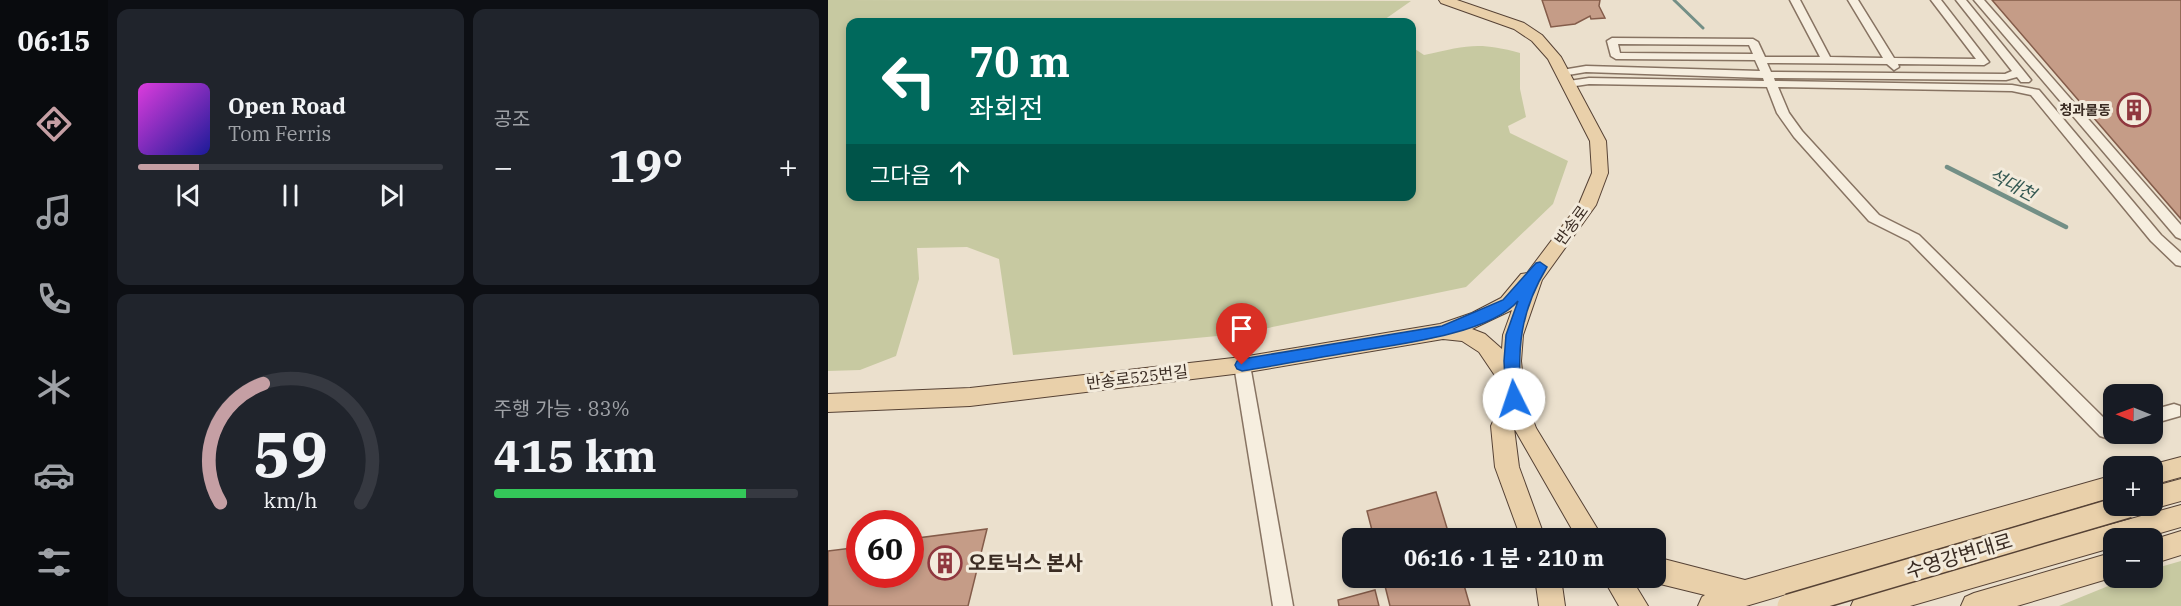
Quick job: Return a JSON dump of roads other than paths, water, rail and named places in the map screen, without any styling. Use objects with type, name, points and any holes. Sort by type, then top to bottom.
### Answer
[{"type":"main road","name":"반송로","points":[[1445,0],[1519,26],[1537,38],[1554,57],[1598,141],[1600,173],[1587,205],[1533,278],[1513,335],[1511,361],[1513,392],[1526,432],[1585,528]]},
{"type":"main road","points":[[1443,331],[1508,303],[1540,267]]},
{"type":"main road","points":[[1443,331],[1460,331],[1476,338],[1495,356],[1513,392],[1502,426],[1507,467],[1529,528]]},
{"type":"main road","name":"반송로525번길","points":[[828,403],[970,397],[1242,365],[1443,331]]},
{"type":"main road","points":[[2163,472],[2181,466]]},
{"type":"main road","points":[[1711,606],[1746,593],[2103,489]]},
{"type":"main road","points":[[2163,495],[2181,490]]},
{"type":"main road","name":"수영강변대로","points":[[1789,606],[2103,513]]},
{"type":"main road","points":[[1864,606],[2177,517]]},
{"type":"main road","points":[[2163,549],[2181,543]]},
{"type":"main road","points":[[1974,606],[2103,567]]},
{"type":"main road","points":[[1666,573],[1746,593]]},
{"type":"main road","points":[[1549,588],[1552,606]]},
{"type":"main road","points":[[1623,588],[1635,606]]},
{"type":"street","points":[[1795,0],[1827,61]]},
{"type":"street","points":[[1853,0],[1907,87]]},
{"type":"street","points":[[1936,0],[1984,63],[1827,61],[1760,59],[1616,56],[1612,41],[1753,42],[1760,59],[1770,80],[1783,113],[1837,180],[1874,218],[1914,238],[2103,428]]},
{"type":"street","points":[[1961,0],[2156,237],[2181,261]]},
{"type":"street","points":[[1979,0],[2181,234]]},
{"type":"street","points":[[1566,78],[1589,81],[1770,80],[1900,76],[2006,77],[2019,72]]},
{"type":"street","points":[[1770,80],[1907,87],[2012,88],[2035,92]]},
{"type":"street","points":[[1242,365],[1283,606]]},
{"type":"street","points":[[2163,414],[2174,411]]},
{"type":"waterway","name":"석대천","points":[[1674,0],[1703,28]]},
{"type":"waterway","name":"석대천","points":[[1947,167],[2066,227]]},
{"type":"place","name":"청과물동","points":[[2134,110]]},
{"type":"place","name":"오토닉스 본사","points":[[945,563]]}]
